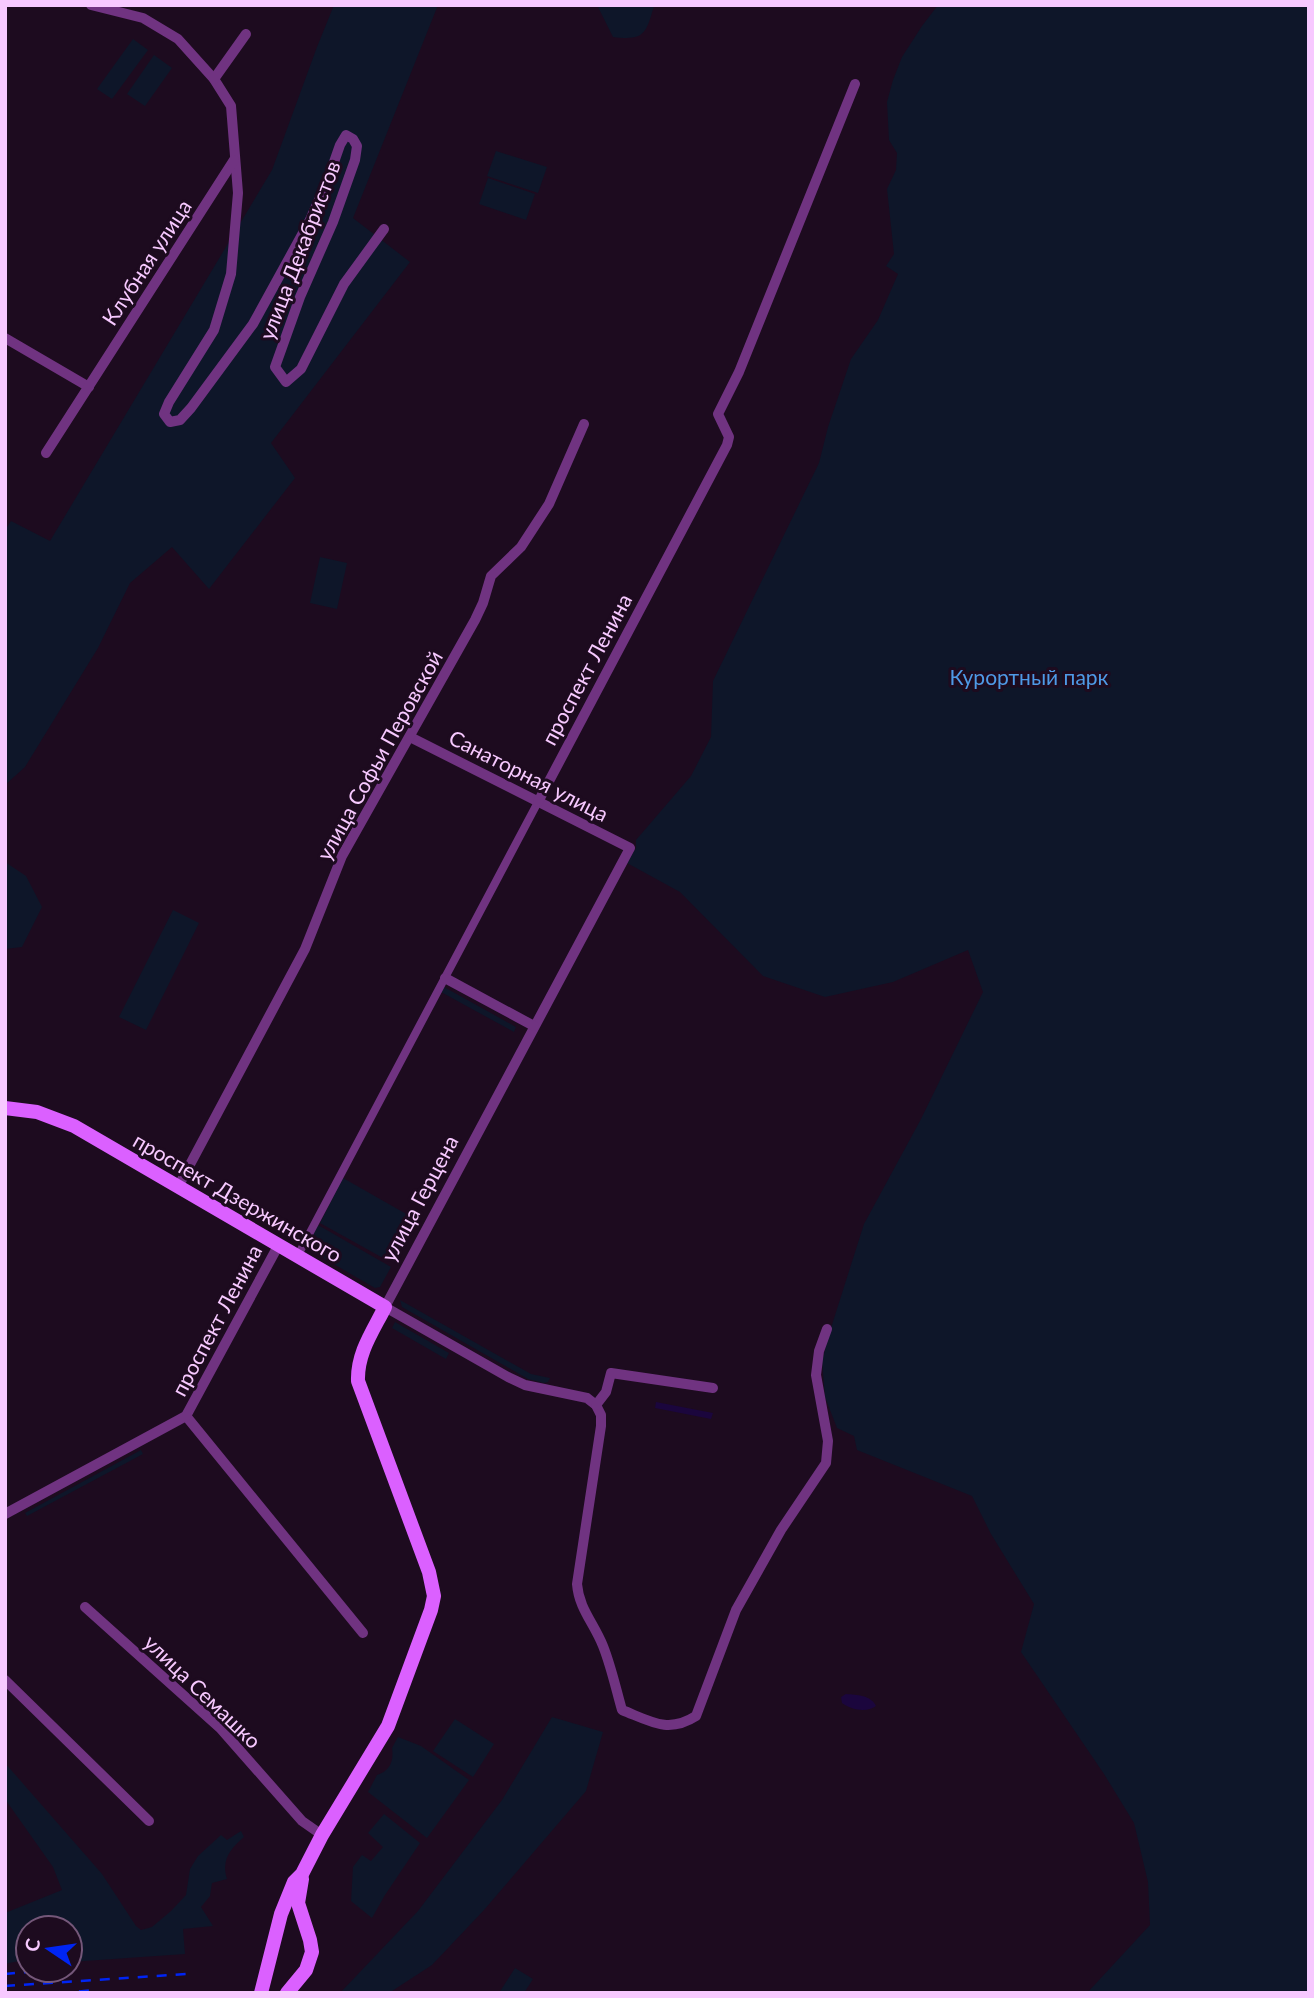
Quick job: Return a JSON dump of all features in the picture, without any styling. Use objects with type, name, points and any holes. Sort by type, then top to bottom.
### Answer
[{"type":"main road","name":"проспект Дзержинского","points":[[5,1108],[37,1112],[74,1126],[386,1307]]},
{"type":"main road","name":"улица Герцена","points":[[322,1835],[388,1726],[430,1611],[433,1595],[432,1583],[358,1381],[362,1353],[386,1307]]},
{"type":"main road","points":[[261,1993],[281,1914],[294,1882],[302,1874],[322,1835]]},
{"type":"main road","points":[[287,1993],[306,1970],[312,1952],[298,1903],[302,1874]]},
{"type":"street","name":"улица Декабристов","points":[[91,5],[143,18],[178,39],[214,79],[231,106],[238,193],[231,274],[214,330],[164,414],[170,422],[180,420],[191,408],[253,324],[309,222],[346,135],[353,139],[357,146],[355,160],[275,367],[286,382],[301,369],[344,284],[384,229]]},
{"type":"street","points":[[214,79],[246,34]]},
{"type":"street","name":"проспект Ленина","points":[[297,1257],[727,444],[729,437],[718,414],[739,372],[855,84]]},
{"type":"street","name":"Клубная улица","points":[[46,453],[235,158]]},
{"type":"street","points":[[5,338],[89,387]]},
{"type":"street","name":"улица Софьи Перовской","points":[[178,1187],[305,949],[342,856],[475,620],[491,576],[521,547],[549,504],[584,425]]},
{"type":"street","name":"Санаторная улица","points":[[410,737],[630,848]]},
{"type":"street","name":"улица Герцена","points":[[386,1307],[630,848]]},
{"type":"street","points":[[445,978],[534,1026]]},
{"type":"street","name":"проспект Ленина","points":[[5,1514],[186,1416],[278,1245]]},
{"type":"street","name":"проспект Дзержинского","points":[[386,1307],[508,1377],[526,1385],[587,1398],[596,1405]]},
{"type":"street","points":[[713,1388],[611,1373],[606,1392],[596,1405],[601,1415],[601,1426],[576,1584],[578,1597],[581,1608],[598,1633],[605,1650],[622,1710],[663,1725],[684,1724],[696,1716],[741,1601],[780,1530],[826,1463],[828,1441],[816,1375],[819,1351],[827,1329]]},
{"type":"street","points":[[186,1416],[363,1633]]},
{"type":"street","name":"улица Семашко","points":[[85,1607],[220,1728],[302,1821],[322,1835]]},
{"type":"street","points":[[5,1680],[149,1821]]},
{"type":"green space","points":[[334,5],[438,5],[353,218],[410,262],[271,443],[295,478],[209,589],[172,547],[130,583],[98,648],[25,767],[5,785],[5,530],[11,521],[50,541],[272,170]]},
{"type":"green space","points":[[597,5],[654,6],[646,29],[638,36],[624,38],[613,37]]},
{"type":"green space","name":"Курортный парк","points":[[938,5],[1309,5],[1309,1993],[1087,1993],[1150,1925],[1148,1882],[1134,1823],[1021,1652],[1034,1604],[991,1534],[972,1496],[857,1450],[854,1436],[837,1428],[825,1397],[822,1361],[864,1224],[921,1119],[983,992],[968,950],[893,982],[825,997],[763,976],[680,892],[627,863],[636,848],[636,840],[691,776],[711,737],[713,681],[819,463],[851,359],[878,320],[898,274],[886,266],[894,254],[887,189],[896,170],[897,153],[889,140],[887,102],[902,57]]},
{"type":"green space","points":[[133,39],[148,50],[112,99],[97,89]]},
{"type":"green space","points":[[154,55],[172,68],[145,106],[127,94]]},
{"type":"green space","points":[[496,151],[547,167],[538,193],[487,176]]},
{"type":"green space","points":[[488,178],[535,194],[526,220],[479,204]]},
{"type":"green space","points":[[320,557],[347,563],[337,609],[310,603]]},
{"type":"green space","points":[[5,862],[26,876],[42,907],[22,947],[5,949]]},
{"type":"green space","points":[[173,910],[199,923],[146,1030],[119,1017]]},
{"type":"green space","points":[[444,987],[516,1027],[514,1032],[441,992]]},
{"type":"green space","points":[[343,1178],[408,1215],[383,1258],[320,1223]]},
{"type":"green space","points":[[318,1225],[391,1267],[380,1287],[375,1288],[306,1248]]},
{"type":"green space","points":[[400,1300],[531,1374],[550,1378],[548,1382],[528,1379],[402,1307]]},
{"type":"green space","points":[[395,1322],[449,1353],[446,1359],[392,1328]]},
{"type":"green space","points":[[141,1450],[143,1454],[27,1516],[25,1513]]},
{"type":"green space","points":[[552,1717],[603,1732],[586,1791],[484,1910],[432,1965],[389,1993],[340,1993],[418,1911],[502,1800]]},
{"type":"green space","points":[[455,1719],[494,1744],[473,1777],[433,1751]]},
{"type":"green space","points":[[398,1737],[421,1746],[469,1780],[427,1838],[368,1792],[377,1775],[390,1765],[392,1748]]},
{"type":"green space","points":[[5,1763],[102,1874],[141,1930],[152,1927],[186,1895],[190,1869],[198,1856],[221,1835],[227,1840],[241,1831],[244,1837],[226,1861],[227,1879],[212,1883],[210,1896],[201,1907],[213,1926],[183,1929],[185,1954],[84,1961],[84,1914],[14,1914],[14,1962],[5,1964],[5,1913],[62,1890],[53,1867],[5,1799]]},
{"type":"green space","points":[[384,1814],[420,1843],[372,1918],[351,1901],[353,1867],[362,1855],[371,1861],[383,1847],[368,1833]]},
{"type":"green space","points":[[515,1968],[533,1979],[524,1993],[499,1993]]},
{"type":"shaded area","points":[[656,1402],[713,1413],[711,1419],[655,1408]]},
{"type":"shaded area","points":[[846,1694],[867,1698],[876,1706],[864,1710],[850,1707],[842,1703],[841,1697]]},
{"type":"railway","points":[[5,1974],[14,1973]]},
{"type":"railway","points":[[5,1986],[187,1974]]},
{"type":"railway","points":[[60,1993],[95,1990]]}]
